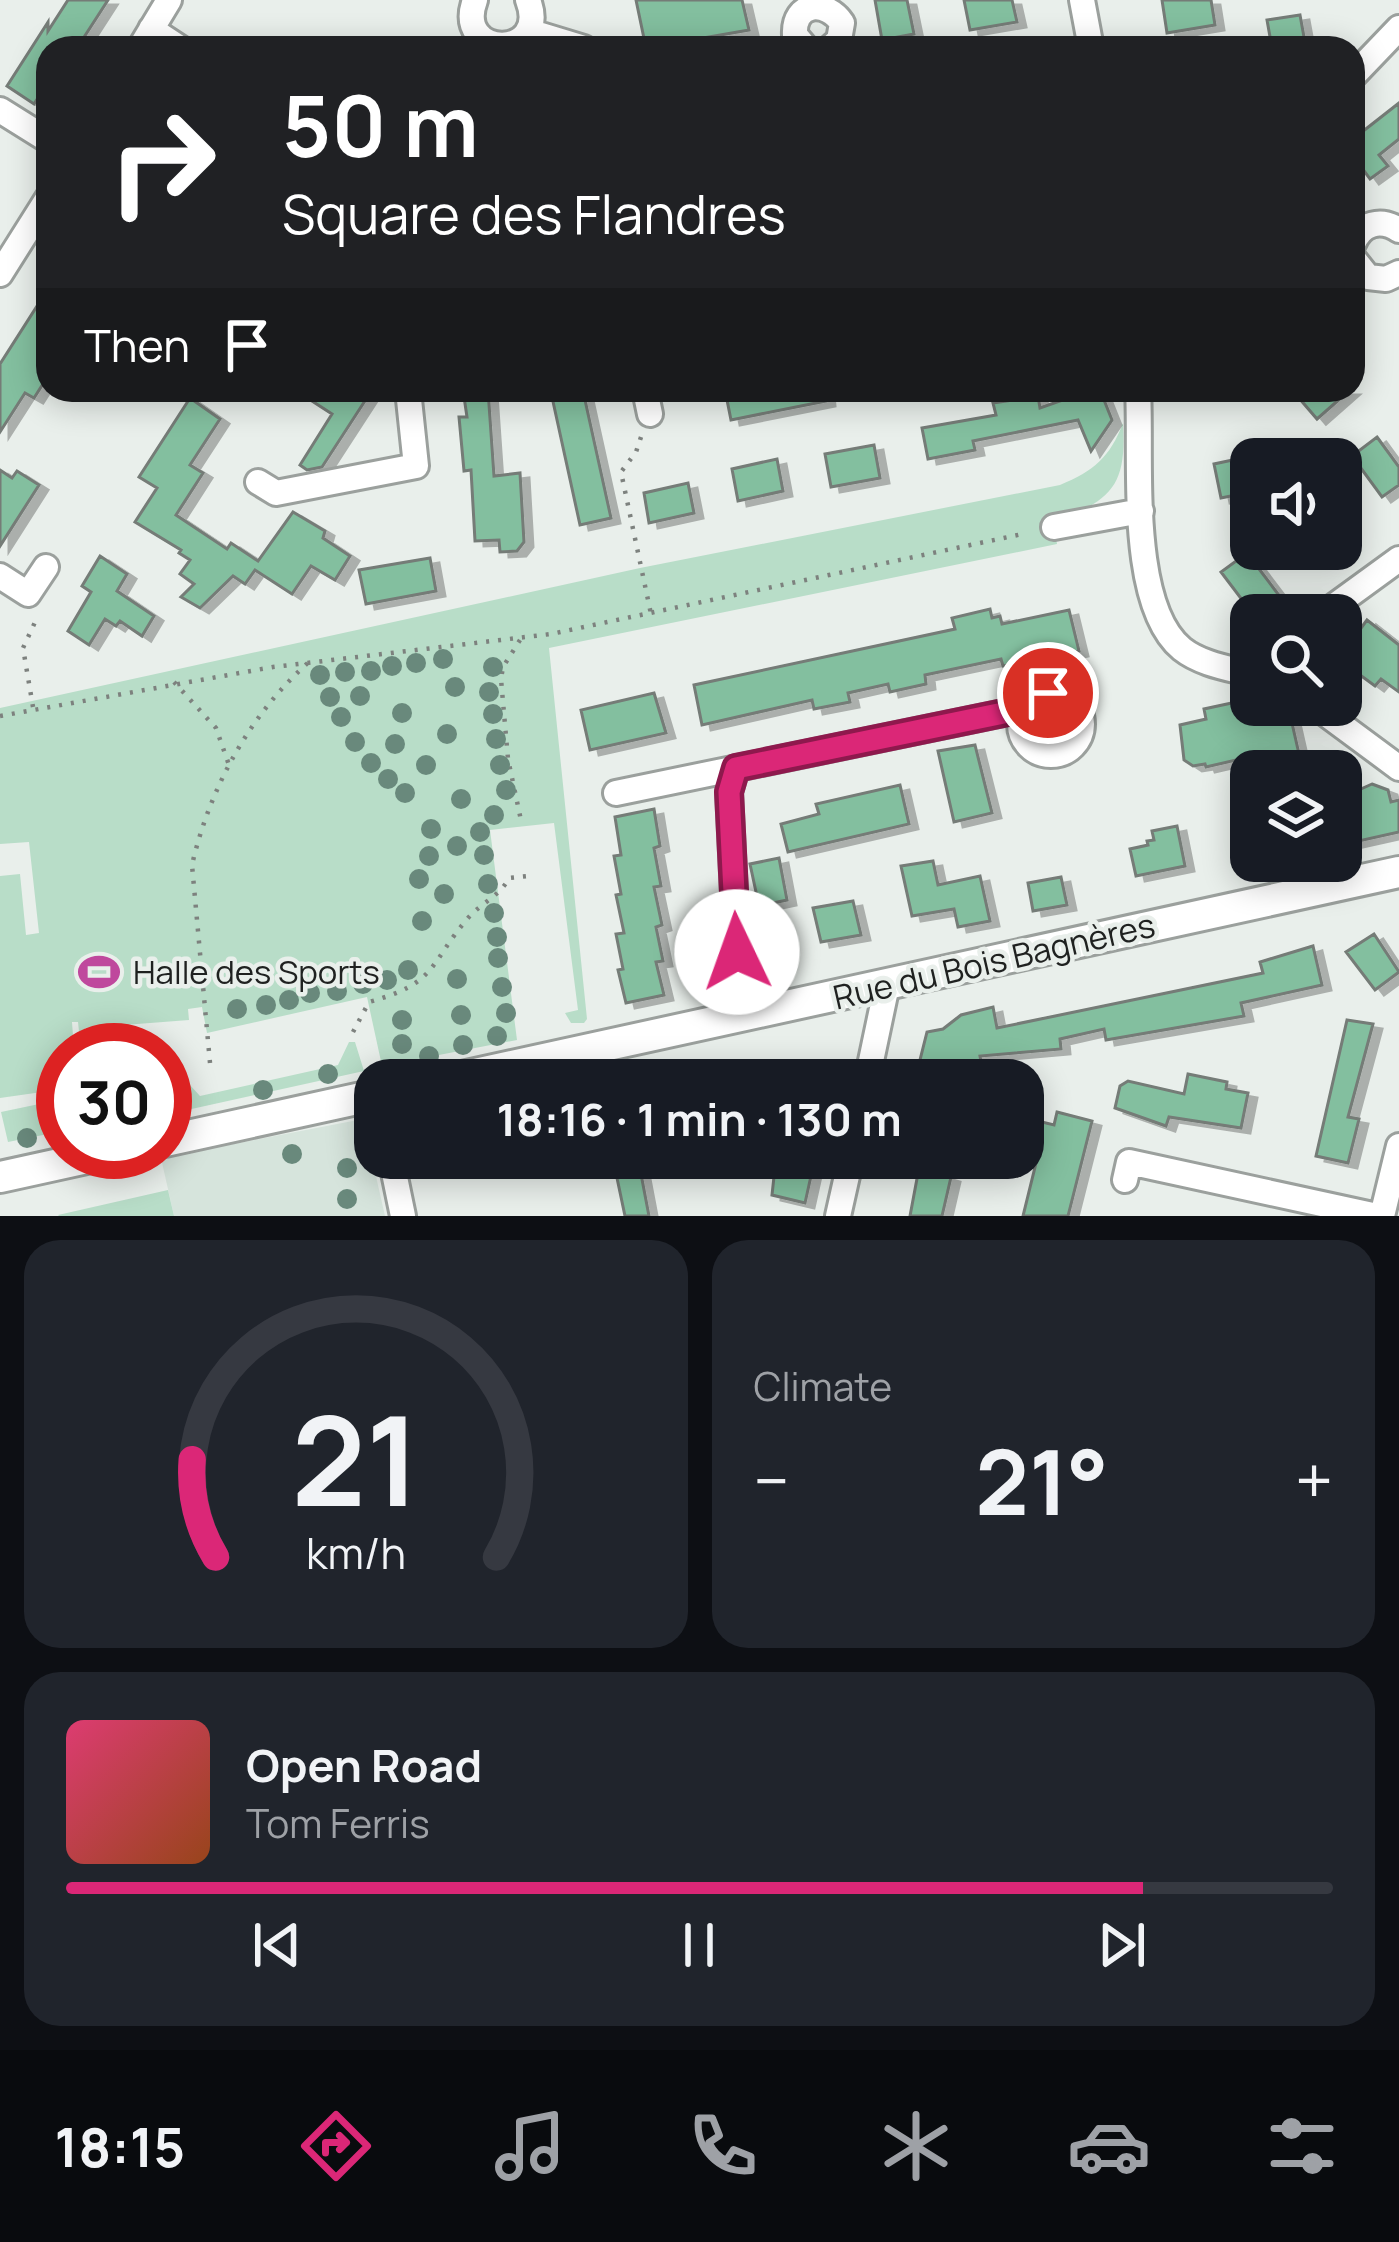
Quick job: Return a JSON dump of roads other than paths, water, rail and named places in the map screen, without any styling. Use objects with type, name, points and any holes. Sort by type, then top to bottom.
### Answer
[{"type":"street","points":[[148,36],[169,0]]},
{"type":"street","points":[[476,0],[472,10],[476,30],[482,36]]},
{"type":"street","points":[[522,36],[528,31],[532,13],[528,0]]},
{"type":"street","points":[[1082,0],[1089,36]]},
{"type":"street","points":[[796,36],[795,20],[804,8],[818,3],[833,9],[842,23],[840,36]]},
{"type":"street","points":[[1365,63],[1399,28]]},
{"type":"street","points":[[528,31],[544,36]]},
{"type":"street","points":[[0,110],[36,132]]},
{"type":"street","points":[[0,274],[36,217]]},
{"type":"street","points":[[1365,230],[1379,223],[1399,230]]},
{"type":"street","points":[[1365,270],[1368,277],[1386,279],[1399,273]]},
{"type":"street","points":[[258,482],[276,493],[416,466],[410,402]]},
{"type":"street","points":[[1138,402],[1148,584],[1179,647],[1198,659],[1230,668]]},
{"type":"street","points":[[1054,527],[1141,511]]},
{"type":"street","points":[[1351,594],[1399,559]]},
{"type":"street","points":[[0,576],[28,594],[46,566]]},
{"type":"street","points":[[616,793],[1023,709]]},
{"type":"street","points":[[1342,726],[1399,768]]},
{"type":"street","points":[[736,768],[729,792],[740,1017]]},
{"type":"street","name":"Rue du Bois Bagnères","points":[[545,1059],[1399,872]]},
{"type":"street","points":[[871,1059],[887,985]]},
{"type":"street","points":[[192,1135],[354,1100]]},
{"type":"street","points":[[1125,1180],[1129,1162],[1380,1216],[1399,1146]]},
{"type":"street","points":[[0,1177],[36,1169]]},
{"type":"street","points":[[395,1179],[403,1216]]},
{"type":"street","points":[[838,1216],[846,1179]]},
{"type":"place","name":"Halle des Sports","points":[[99,972]]}]
